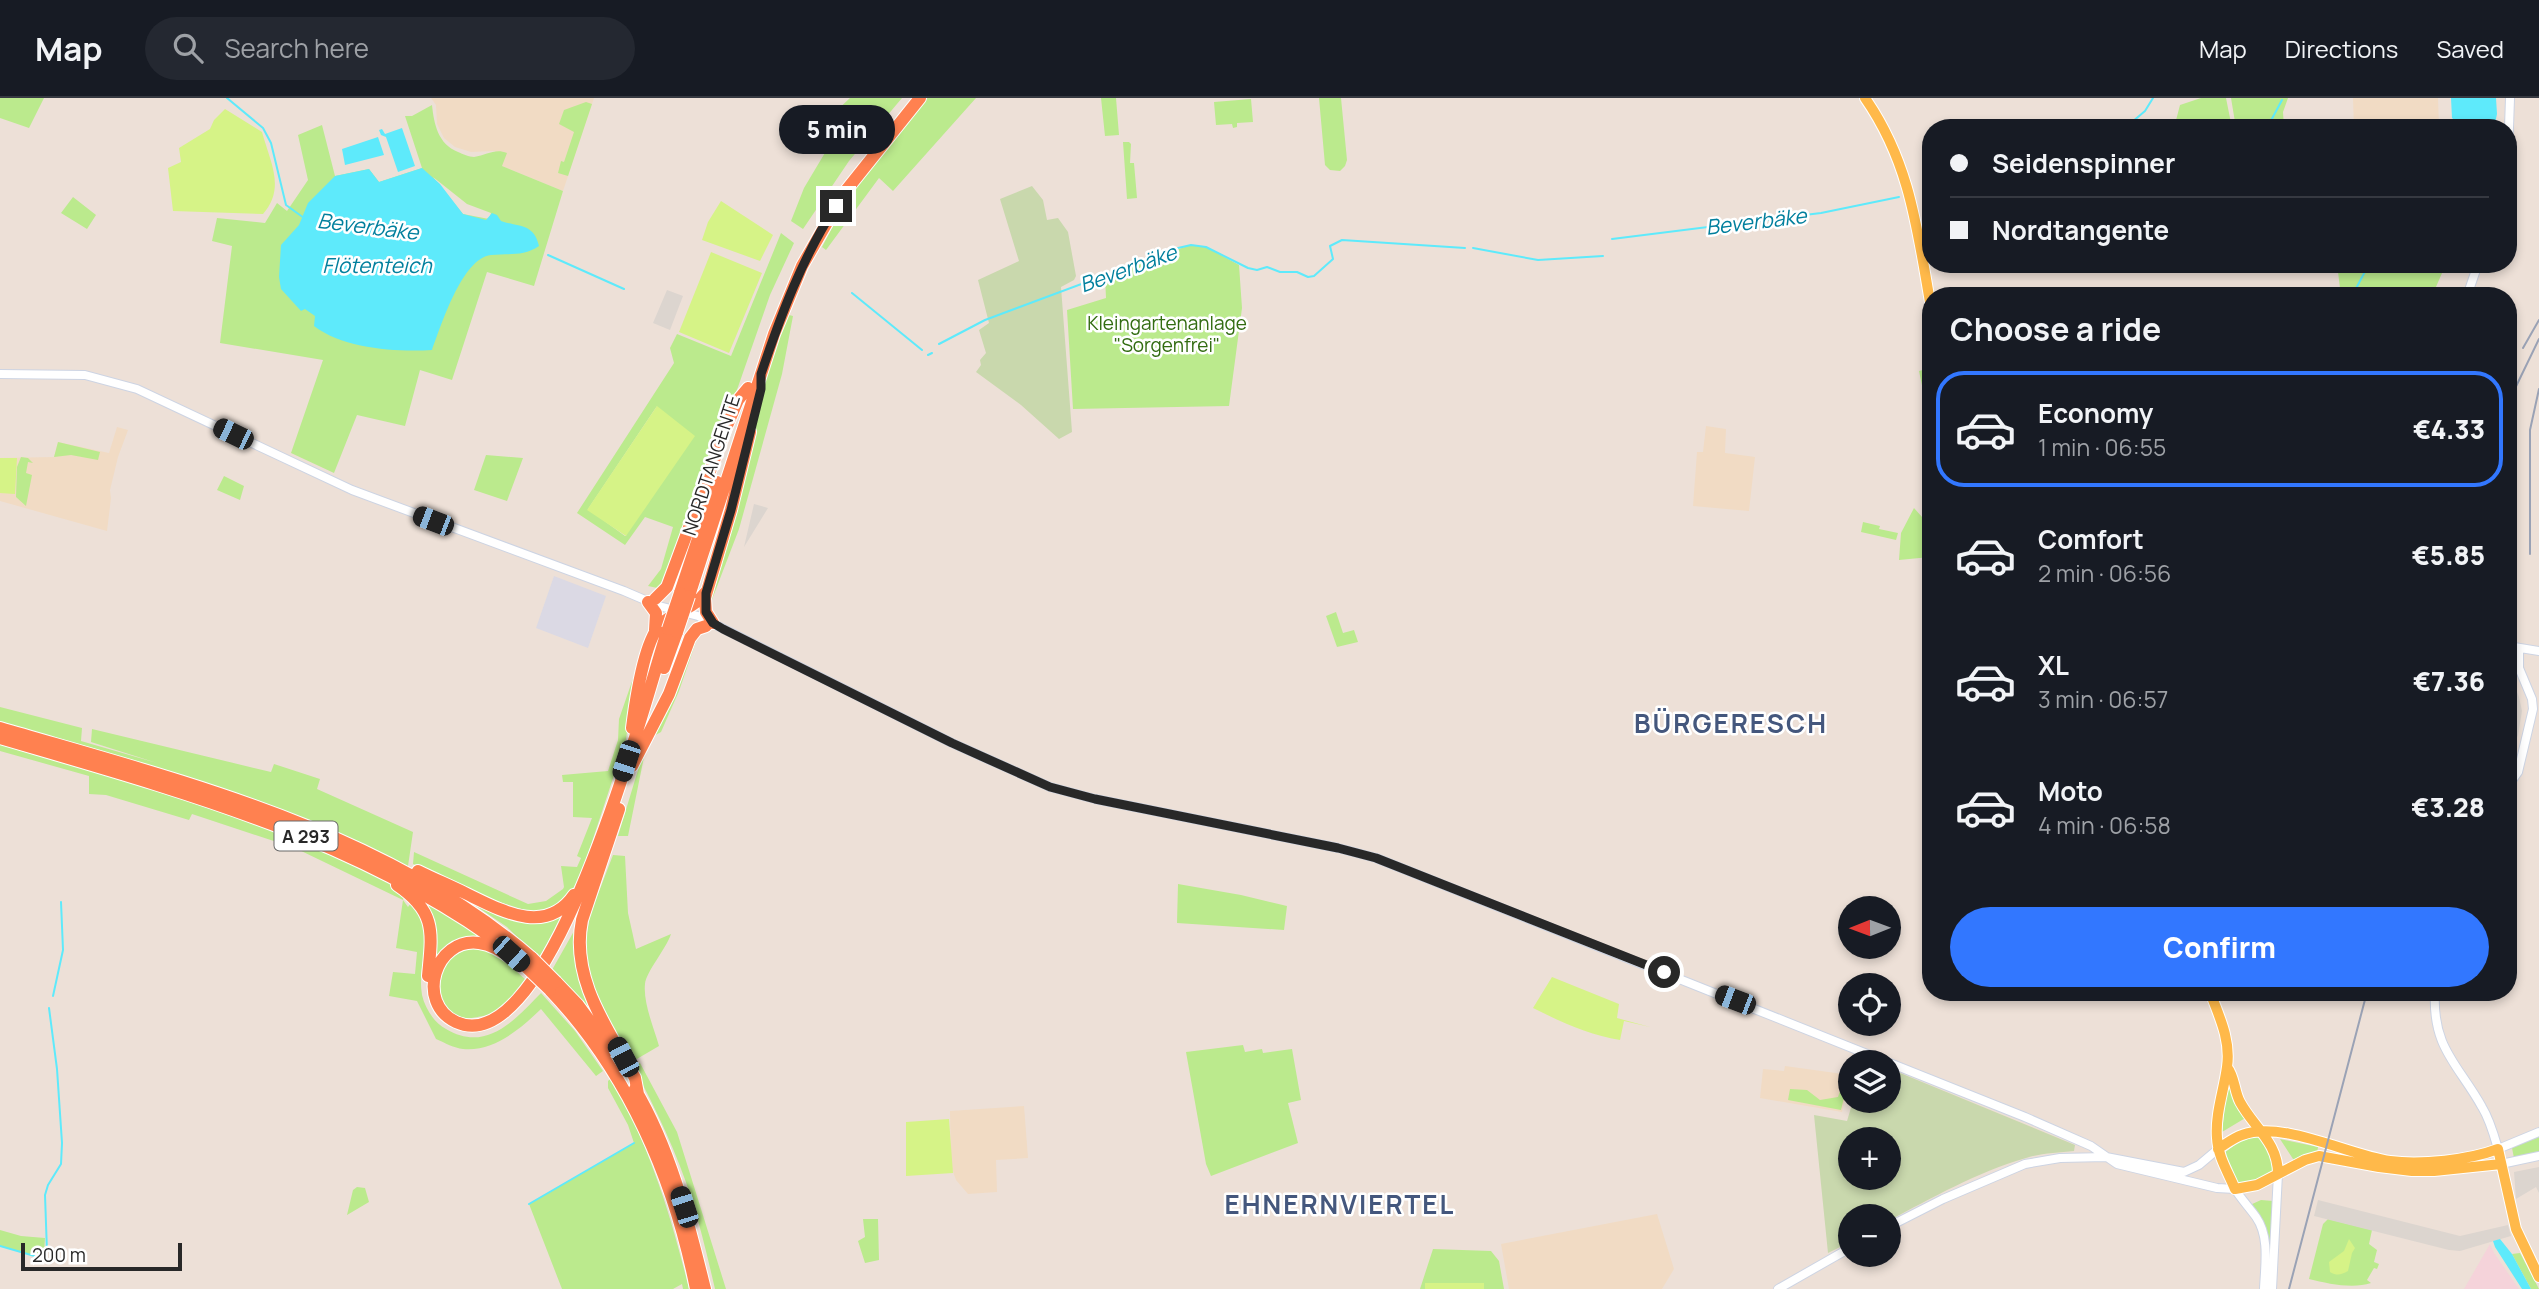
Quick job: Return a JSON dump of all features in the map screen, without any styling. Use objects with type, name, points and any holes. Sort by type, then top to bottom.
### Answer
[{"type":"highway","name":"NORDTANGENTE","points":[[684,595],[748,388],[778,302],[858,161],[909,98]]},
{"type":"highway","name":"NORDTANGENTE","points":[[813,237],[920,98]]},
{"type":"highway","name":"NORDTANGENTE","points":[[593,872],[629,764],[656,664],[672,630],[803,255]]},
{"type":"highway","points":[[629,764],[664,706],[693,632],[714,626],[706,612],[706,593],[739,478],[761,389],[761,374]]},
{"type":"highway","points":[[629,764],[637,690],[656,664],[654,635],[657,617],[651,600],[663,592],[671,576],[713,460],[738,400],[748,388]]},
{"type":"highway","points":[[671,576],[671,594],[685,629],[685,650]]},
{"type":"highway","points":[[654,635],[661,624],[697,602],[706,593]]},
{"type":"highway","name":"A 293","points":[[0,728],[70,754]]},
{"type":"highway","name":"A 293","points":[[0,738],[103,763],[266,811],[346,843],[385,867]]},
{"type":"highway","name":"A 293","points":[[103,763],[385,867]]},
{"type":"highway","points":[[385,867],[422,888],[458,903],[586,1016],[638,1094],[679,1192],[705,1289]]},
{"type":"highway","points":[[385,867],[422,888],[530,918],[552,914],[568,904],[593,872]]},
{"type":"highway","points":[[422,888],[431,926],[427,986],[432,1005],[441,1018],[457,1028],[477,1032],[503,1023],[517,1012],[534,989],[559,949],[593,872]]},
{"type":"highway","points":[[529,963],[512,960],[496,948],[480,943],[462,944],[448,951],[439,962],[433,979],[435,998],[444,1013],[465,1025],[482,1025],[507,1012],[525,991],[559,937],[593,872]]},
{"type":"highway","points":[[593,872],[579,933],[579,958],[587,989],[616,1060]]},
{"type":"highway","points":[[629,1081],[634,1106],[675,1208],[696,1289]]},
{"type":"main road","points":[[1865,98],[1890,138],[1903,171],[1922,257]]},
{"type":"main road","points":[[2213,1001],[2225,1036],[2227,1067],[2216,1134],[2224,1167],[2235,1189],[2257,1185],[2305,1160],[2319,1156],[2412,1171],[2501,1164]]},
{"type":"main road","points":[[2227,1067],[2239,1100],[2276,1153],[2278,1174]]},
{"type":"main road","points":[[2218,1149],[2242,1135],[2263,1131],[2400,1161],[2459,1157],[2498,1149],[2516,1228],[2539,1277]]},
{"type":"street","points":[[2509,119],[2510,98]]},
{"type":"street","points":[[0,374],[85,375],[150,394],[352,490],[651,600],[714,626],[963,748],[1050,787],[1086,797],[1376,858],[1994,1104],[2091,1146],[2117,1164],[2217,1188],[2235,1189],[2260,1223],[2265,1253],[2264,1289]]},
{"type":"street","points":[[2517,773],[2532,715],[2532,699],[2519,668],[2519,648],[2539,651]]},
{"type":"street","points":[[2435,1001],[2441,1041],[2447,1055],[2484,1111],[2498,1149],[2539,1132]]},
{"type":"street","points":[[1901,1220],[1959,1191],[2025,1164],[2060,1158],[2106,1157],[2184,1172],[2199,1166],[2218,1149]]},
{"type":"street","points":[[2501,1164],[2539,1156]]},
{"type":"street","points":[[2272,1289],[2278,1174]]},
{"type":"street","points":[[2265,1253],[2270,1254],[2274,1262]]},
{"type":"street","points":[[1779,1289],[1838,1255]]},
{"type":"shaded area","points":[[431,98],[594,98],[563,191],[502,166],[495,151],[471,152],[455,147],[444,138],[437,124],[436,105]]},
{"type":"shaded area","points":[[2353,98],[2438,98],[2439,119],[2354,119]]},
{"type":"shaded area","points":[[667,290],[683,296],[670,330],[653,323]]},
{"type":"shaded area","points":[[1706,426],[1726,429],[1725,453],[1755,457],[1749,511],[1693,506],[1697,452],[1703,452]]},
{"type":"shaded area","points":[[117,427],[128,430],[110,490],[107,531],[0,501],[0,458],[54,457],[58,442],[109,453]]},
{"type":"shaded area","points":[[754,504],[768,508],[744,547]]},
{"type":"shaded area","points":[[554,576],[606,596],[588,648],[536,628]]},
{"type":"shaded area","points":[[2517,692],[2522,711],[2517,738]]},
{"type":"shaded area","points":[[1785,1066],[1838,1073],[1838,1111],[1760,1098],[1763,1069],[1784,1071]]},
{"type":"shaded area","points":[[1024,1106],[1028,1158],[996,1160],[997,1192],[968,1194],[956,1180],[951,1166],[950,1111]]},
{"type":"shaded area","points":[[2539,1167],[2539,1193],[2536,1187],[2516,1199],[2514,1172]]},
{"type":"shaded area","points":[[2318,1200],[2460,1236],[2508,1225],[2511,1236],[2460,1251],[2449,1250],[2314,1216]]},
{"type":"shaded area","points":[[1657,1214],[1674,1269],[1662,1289],[1509,1289],[1501,1244]]},
{"type":"shaded area","points":[[2490,1244],[2494,1253],[2519,1289],[2464,1289]]},
{"type":"green space","points":[[0,98],[44,98],[29,128],[0,118]]},
{"type":"green space","points":[[850,98],[902,98],[849,161],[803,229],[791,221],[804,188],[832,141],[832,115]]},
{"type":"green space","points":[[926,98],[976,98],[893,191],[879,178],[826,250],[822,247],[849,196]]},
{"type":"green space","points":[[1101,98],[1116,98],[1119,135],[1105,136]]},
{"type":"green space","points":[[1319,98],[1341,98],[1347,160],[1340,171],[1330,170],[1325,165]]},
{"type":"green space","points":[[2201,98],[2226,98],[2230,119],[2176,119],[2180,105]]},
{"type":"green space","points":[[2231,98],[2288,98],[2283,119],[2234,119]]},
{"type":"green space","points":[[1251,99],[1253,122],[1237,123],[1237,127],[1233,128],[1232,124],[1216,125],[1214,102]]},
{"type":"green space","points":[[586,102],[592,104],[568,176],[558,173],[574,132],[559,124],[564,110]]},
{"type":"green space","points":[[432,105],[438,133],[451,148],[472,157],[495,152],[507,153],[502,166],[563,191],[534,286],[487,272],[452,380],[420,370],[405,426],[357,415],[334,473],[291,453],[323,360],[220,343],[232,246],[212,241],[217,218],[265,223],[277,203],[287,211],[308,180],[298,135],[322,125],[335,176],[369,169],[379,182],[422,168],[405,116],[412,116]],"holes":[[[433,177],[467,204],[491,213],[489,219],[463,214]]]},
{"type":"green space","points":[[225,109],[262,132],[274,174],[274,194],[270,204],[263,214],[173,211],[168,168],[181,162],[179,148],[210,129],[214,120]]},
{"type":"green space","points":[[1123,142],[1131,144],[1130,163],[1134,163],[1137,198],[1127,199]]},
{"type":"green space","points":[[1032,186],[1043,200],[1047,220],[1058,218],[1068,232],[1076,276],[1061,287],[1072,432],[1059,439],[1021,405],[976,372],[986,353],[979,330],[989,323],[978,280],[1019,261],[1000,199]]},
{"type":"green space","points":[[73,197],[96,215],[87,229],[61,213]]},
{"type":"green space","points":[[721,201],[773,235],[760,261],[702,240],[708,222]]},
{"type":"green space","points":[[781,233],[794,243],[770,295],[662,589],[648,586],[661,569],[673,527],[645,517],[625,545],[577,513],[674,363],[670,348],[677,334],[731,356]],"holes":[[[657,406],[626,536],[588,509]]]},
{"type":"green space","name":"Kleingartenanlage \"Sorgenfrei\"","points":[[1190,245],[1206,247],[1239,265],[1242,308],[1229,406],[1073,409],[1067,310],[1106,298],[1105,276]]},
{"type":"green space","points":[[711,252],[762,273],[729,353],[679,332]]},
{"type":"green space","points":[[2338,273],[2442,273],[2436,287],[2340,287]]},
{"type":"green space","points":[[789,315],[793,316],[782,374],[739,529],[708,610],[746,463],[766,371]]},
{"type":"green space","points":[[657,406],[695,436],[626,536],[587,510]]},
{"type":"green space","points":[[58,442],[100,452],[98,460],[71,455],[54,457]]},
{"type":"green space","points":[[486,455],[523,458],[507,501],[474,490]]},
{"type":"green space","points":[[21,457],[28,458],[33,463],[28,462],[26,473],[32,475],[26,506],[16,497],[17,467]]},
{"type":"green space","points":[[0,458],[17,458],[15,494],[0,493]]},
{"type":"green space","points":[[224,476],[244,486],[240,500],[217,490]]},
{"type":"green space","points":[[1914,508],[1922,517],[1922,558],[1899,560],[1901,533]]},
{"type":"green space","points":[[1863,522],[1898,533],[1896,540],[1861,532]]},
{"type":"green space","points":[[1336,612],[1343,633],[1354,630],[1358,642],[1337,647],[1326,616]]},
{"type":"green space","points":[[654,618],[632,699],[626,739],[583,867],[572,890],[562,902],[549,911],[522,909],[482,895],[413,864],[414,852],[528,904],[546,901],[563,889],[561,866],[577,867],[581,858],[577,856],[592,818],[573,817],[573,782],[563,782],[562,775],[608,771],[618,740],[619,719]]},
{"type":"green space","points":[[699,633],[679,691],[661,732],[652,737],[644,757],[628,836],[618,836],[645,747]]},
{"type":"green space","points":[[0,707],[82,728],[81,741],[157,763],[91,742],[92,729],[271,772],[274,764],[320,779],[317,789],[413,832],[403,900],[295,848],[192,814],[189,820],[106,795],[89,794],[89,776],[0,751]]},
{"type":"green space","points":[[613,855],[625,856],[628,913],[636,949],[671,934],[645,984],[647,1007],[659,1046],[630,1063],[594,987],[585,945],[590,915]]},
{"type":"green space","points":[[1178,884],[1287,906],[1284,930],[1177,923]]},
{"type":"green space","points":[[448,887],[524,919],[567,907],[539,958],[507,927]]},
{"type":"green space","points":[[403,900],[408,907],[411,903],[424,926],[422,995],[428,1010],[438,1023],[461,1035],[487,1035],[510,1023],[541,993],[575,1031],[603,1071],[596,1076],[541,1009],[506,1038],[485,1047],[463,1049],[436,1039],[417,1001],[389,996],[393,972],[415,974],[417,952],[396,948]]},
{"type":"green space","points":[[424,900],[485,941],[432,966],[436,930]]},
{"type":"green space","points":[[578,924],[600,1021],[552,970]]},
{"type":"green space","points":[[479,947],[497,954],[526,980],[497,1011],[456,1020],[440,1001],[437,992],[439,974],[442,966],[455,953]]},
{"type":"green space","points":[[1552,977],[1619,1004],[1617,1018],[1650,1027],[1624,1021],[1620,1040],[1586,1031],[1533,1008]]},
{"type":"green space","points":[[1243,1045],[1245,1052],[1262,1049],[1263,1053],[1292,1049],[1301,1100],[1288,1103],[1298,1143],[1211,1176],[1206,1164],[1186,1052]]},
{"type":"green space","points":[[640,1063],[677,1132],[726,1289],[715,1289],[686,1183],[666,1131],[633,1066]]},
{"type":"green space","points":[[1901,1073],[2075,1145],[2074,1151],[2038,1155],[1990,1171],[1901,1214],[1901,1204],[1838,1204],[1838,1248],[1828,1253],[1814,1115],[1847,1121],[1849,1113],[1901,1113]]},
{"type":"green space","points":[[611,1078],[637,1128],[658,1180],[689,1289],[683,1289],[682,1284],[673,1289],[562,1289],[529,1204],[634,1143],[628,1125],[608,1088]]},
{"type":"green space","points":[[2228,1079],[2247,1117],[2222,1132]]},
{"type":"green space","points":[[1790,1089],[1807,1090],[1820,1100],[1838,1097],[1838,1109],[1788,1100]]},
{"type":"green space","points":[[949,1119],[953,1173],[906,1176],[906,1122]]},
{"type":"green space","points":[[2258,1136],[2270,1151],[2274,1170],[2258,1180],[2240,1184],[2224,1153],[2240,1141]]},
{"type":"green space","points":[[2539,1136],[2539,1152],[2514,1158],[2512,1148]]},
{"type":"green space","points":[[2280,1139],[2318,1147],[2317,1153],[2295,1162]]},
{"type":"green space","points":[[357,1187],[365,1188],[369,1202],[347,1215],[353,1190]]},
{"type":"green space","points":[[2261,1200],[2273,1201],[2273,1254],[2268,1251],[2250,1205]]},
{"type":"green space","points":[[863,1219],[878,1219],[879,1260],[865,1263],[858,1241],[865,1237]]},
{"type":"green space","points":[[2328,1219],[2372,1230],[2369,1244],[2377,1250],[2374,1262],[2379,1264],[2367,1280],[2371,1283],[2349,1286],[2309,1279],[2323,1224]]},
{"type":"green space","points":[[0,1230],[21,1236],[45,1238],[44,1254],[38,1257],[0,1246]]},
{"type":"green space","points":[[2349,1239],[2355,1248],[2348,1271],[2339,1274],[2330,1272],[2329,1262],[2344,1251]]},
{"type":"green space","points":[[1433,1249],[1491,1251],[1499,1261],[1504,1289],[1484,1289],[1484,1283],[1425,1284],[1425,1289],[1420,1289]]},
{"type":"green space","points":[[2520,1253],[2539,1289],[2531,1289],[2512,1254]]},
{"type":"green space","points":[[1425,1283],[1484,1283],[1484,1289],[1425,1289]]},
{"type":"water","points":[[2451,98],[2496,98],[2496,119],[2452,118]]},
{"type":"water","points":[[402,128],[415,166],[398,172],[386,137],[381,135],[379,130],[382,129],[385,134]]},
{"type":"water","points":[[378,137],[384,155],[345,165],[342,149]]},
{"type":"water","name":"Flötenteich","points":[[422,168],[440,184],[463,214],[486,220],[492,213],[497,215],[501,221],[529,230],[539,246],[522,253],[491,255],[471,268],[454,295],[432,350],[371,347],[326,334],[314,326],[315,316],[305,309],[301,311],[281,289],[281,245],[299,225],[308,203],[335,176],[369,169],[379,182]]},
{"type":"water","points":[[2500,1239],[2512,1254],[2531,1289],[2522,1289],[2495,1247],[2493,1241]]},
{"type":"waterway","name":"Beverbäke","points":[[227,98],[263,128],[271,143],[286,205],[304,218]]},
{"type":"waterway","name":"Beverbäke","points":[[2136,119],[2145,111],[2153,98]]},
{"type":"waterway","points":[[2272,119],[2282,100]]},
{"type":"waterway","name":"Beverbäke","points":[[1612,239],[1821,213],[1899,197]]},
{"type":"waterway","name":"Beverbäke","points":[[939,344],[985,320],[1191,245],[1206,247],[1248,268],[1257,270],[1267,267],[1280,272],[1297,272],[1308,277],[1314,276],[1333,259],[1330,246],[1342,240],[1465,248]]},
{"type":"waterway","name":"Beverbäke","points":[[1473,248],[1538,260],[1603,256]]},
{"type":"waterway","name":"Beverbäke","points":[[548,255],[624,289]]},
{"type":"waterway","points":[[2357,287],[2364,273]]},
{"type":"waterway","name":"Beverbäke","points":[[852,293],[922,350]]},
{"type":"waterway","name":"Beverbäke","points":[[928,355],[932,353]]},
{"type":"waterway","points":[[53,996],[63,950],[61,902]]},
{"type":"waterway","points":[[47,1252],[45,1195],[61,1164],[62,1143],[57,1069],[49,1008]]},
{"type":"waterway","points":[[529,1204],[634,1143]]},
{"type":"waterway","points":[[0,1246],[38,1257]]},
{"type":"railway","points":[[2523,348],[2539,320]]},
{"type":"railway","points":[[2517,384],[2539,339]]},
{"type":"railway","points":[[2530,554],[2530,430],[2539,389]]},
{"type":"railway","points":[[2289,1289],[2365,1001]]},
{"type":"district","name":"BÜRGERESCH","points":[[1731,723]]},
{"type":"district","name":"EHNERNVIERTEL","points":[[1340,1204]]},
{"type":"route","points":[[836,206],[812,246],[793,287],[761,374],[761,389],[739,478],[706,593],[704,604],[713,623],[746,642],[952,743],[1050,787],[1095,799],[1376,858],[1664,972]]}]
